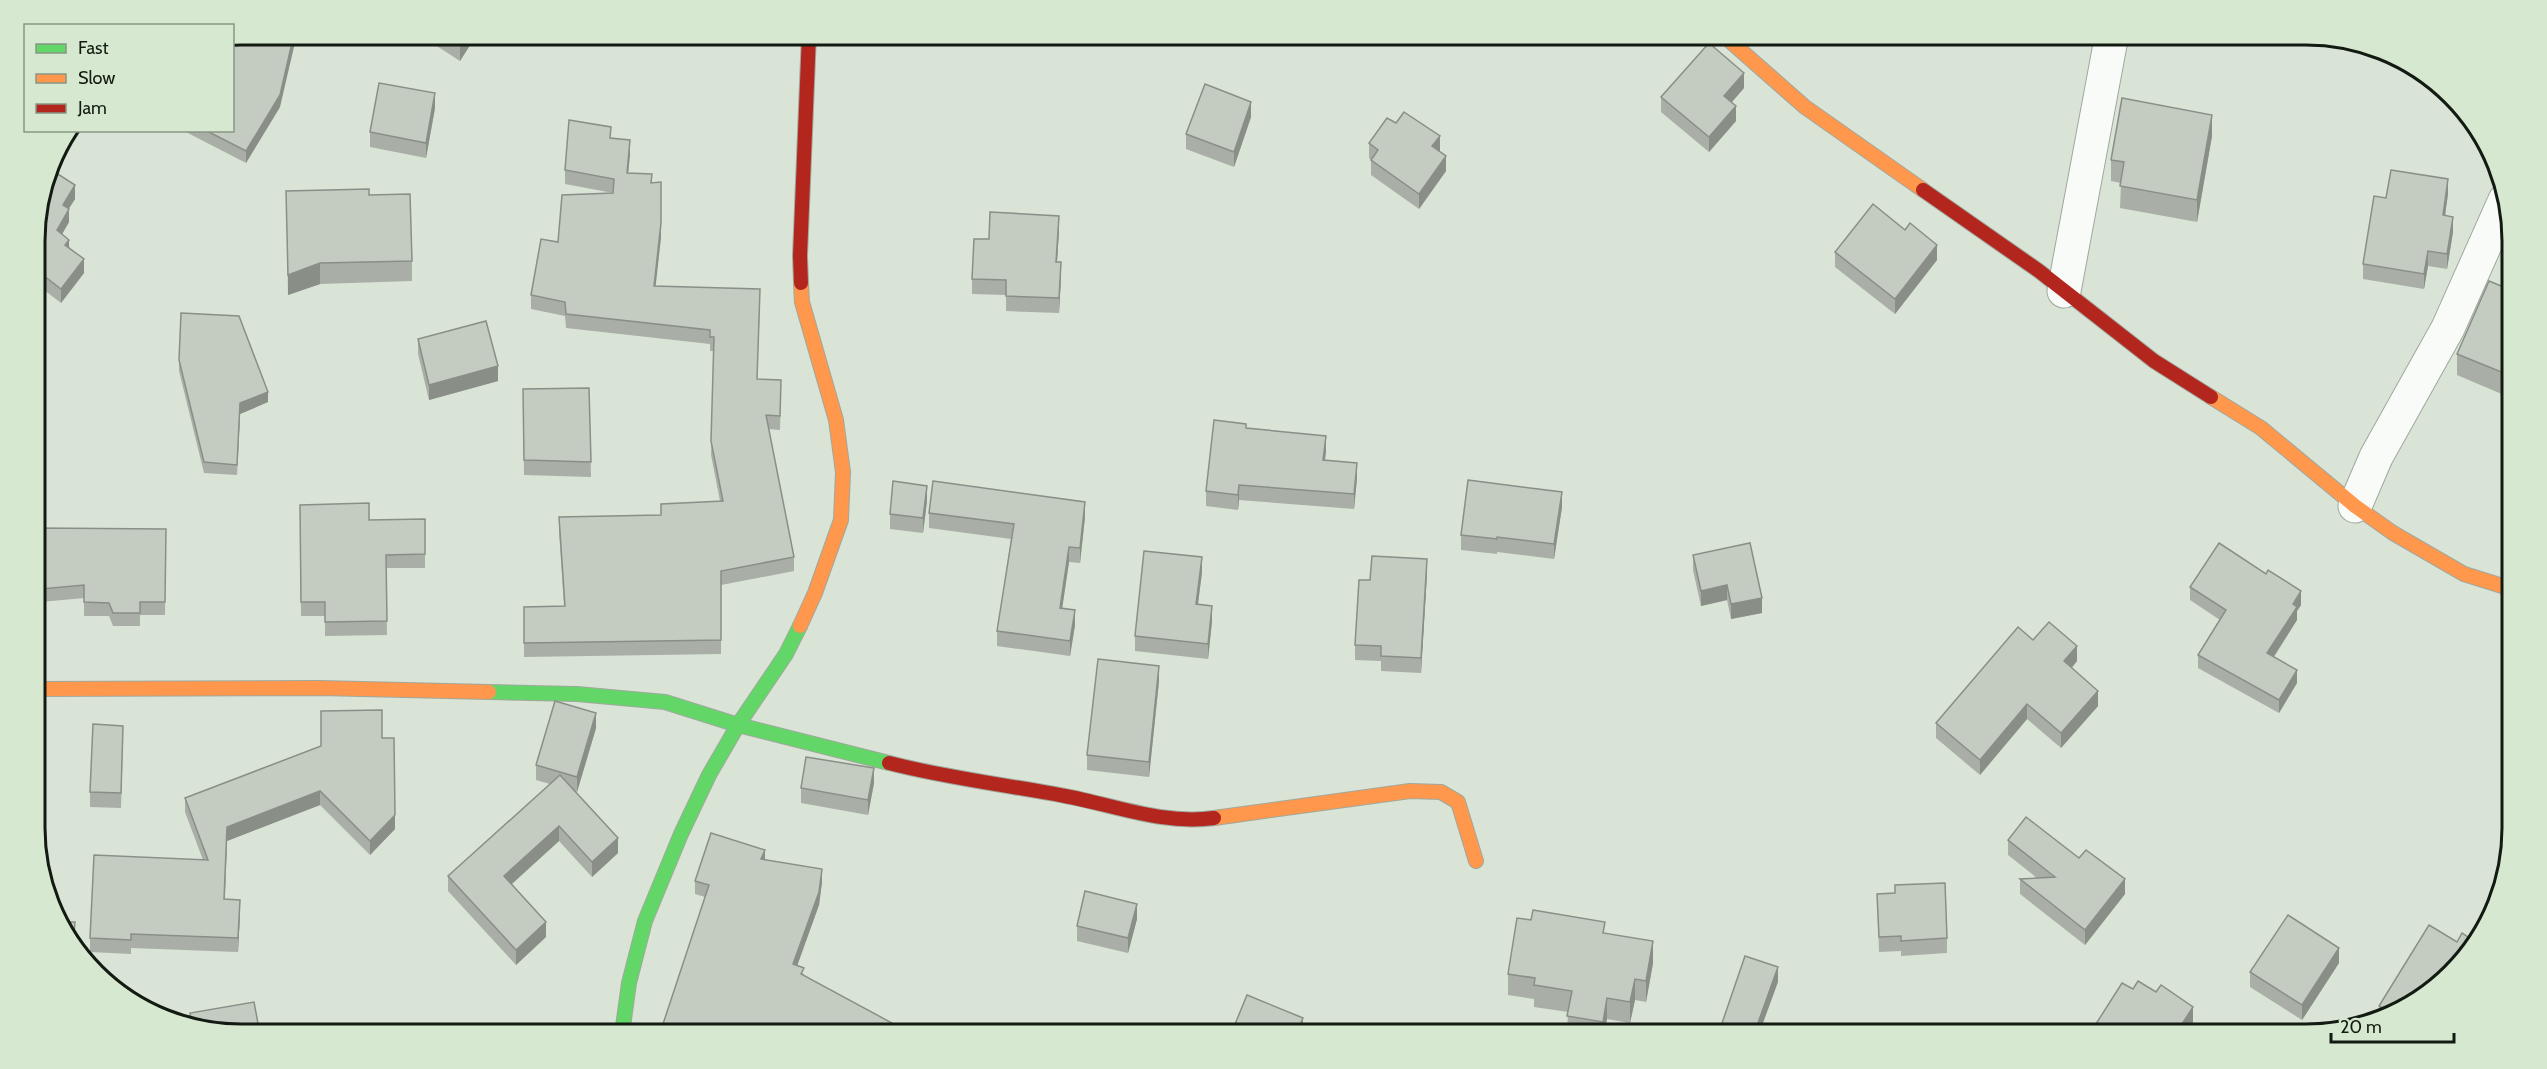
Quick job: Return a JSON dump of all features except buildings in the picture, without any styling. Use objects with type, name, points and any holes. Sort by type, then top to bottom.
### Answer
[{"type":"street","points":[[623,1024],[629,983],[645,921],[709,775],[738,725],[786,654],[815,593],[841,520],[843,472],[836,420],[802,302],[800,256],[809,45]]},
{"type":"street","points":[[1735,45],[1805,107],[2064,291],[2154,361],[2261,428],[2355,506],[2393,533],[2464,574],[2502,585]]},
{"type":"street","points":[[2064,291],[2110,45]]},
{"type":"street","points":[[2355,506],[2376,457],[2448,328],[2499,212]]},
{"type":"street","points":[[45,689],[320,688],[578,694],[665,702],[738,725],[917,770],[1052,793],[1159,818],[1204,819],[1410,791],[1441,792],[1458,802],[1476,861]]},
{"type":"traffic: fast","points":[[623,1024],[629,983],[645,921],[681,834],[709,775],[738,725],[786,654],[800,626]]},
{"type":"traffic: fast","points":[[489,692],[577,694],[665,702],[738,725],[889,763]]},
{"type":"traffic: slow","points":[[1735,45],[1805,107],[1923,190]]},
{"type":"traffic: slow","points":[[800,626],[815,593],[841,520],[843,472],[836,420],[802,302],[801,283]]},
{"type":"traffic: slow","points":[[2211,397],[2261,428],[2355,506],[2393,533],[2464,574],[2502,586]]},
{"type":"traffic: slow","points":[[45,689],[320,688],[489,692]]},
{"type":"traffic: slow","points":[[1214,818],[1410,791],[1441,792],[1458,802],[1476,861]]},
{"type":"traffic: jam","points":[[801,283],[800,256],[809,45]]},
{"type":"traffic: jam","points":[[1923,190],[2039,271],[2154,361],[2211,397]]},
{"type":"traffic: jam","points":[[889,763],[1065,796],[1139,813],[1176,819],[1214,818]]}]
